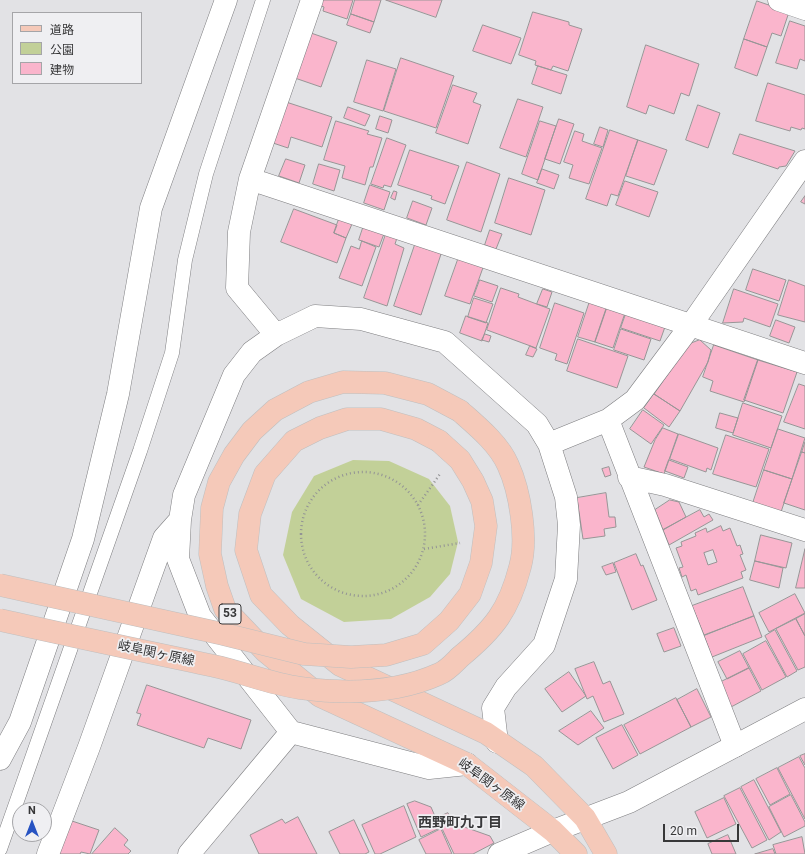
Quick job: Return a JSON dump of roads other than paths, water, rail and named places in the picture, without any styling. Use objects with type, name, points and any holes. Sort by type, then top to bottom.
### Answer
[{"type":"main road","name":"岐阜関ヶ原線","points":[[0,620],[216,667],[299,688],[351,691],[392,689],[441,673],[477,644],[498,622],[514,591],[522,560],[522,522],[517,495],[508,464],[485,433],[460,411],[428,394],[384,383],[343,382],[309,392],[275,410],[252,431],[234,455],[219,482],[212,508],[210,554],[217,586],[225,609],[265,651],[320,696],[467,764],[553,831],[576,854]]},
{"type":"main road","name":"53","points":[[0,585],[223,634],[304,654],[351,657],[386,655],[423,644],[449,622],[470,594],[481,563],[486,526],[482,501],[473,481],[460,460],[438,440],[416,429],[381,419],[347,419],[320,428],[294,441],[265,474],[250,514],[246,550],[261,595],[290,625],[340,665],[486,734],[534,766],[584,818],[606,854]]},
{"type":"street","points":[[0,759],[20,722],[83,539],[118,394],[151,208],[226,0]]},
{"type":"street","points":[[276,335],[237,288],[238,232],[250,179],[312,0]]},
{"type":"street","points":[[779,0],[805,9]]},
{"type":"street","points":[[548,444],[608,420],[635,400],[691,325],[805,161]]},
{"type":"street","points":[[250,179],[805,363]]},
{"type":"street","points":[[467,764],[429,768],[292,732],[200,616],[178,559],[180,520],[184,495],[234,375],[252,352],[276,335],[315,316],[361,319],[445,342],[537,424],[548,444],[566,497],[569,525],[566,579],[544,645],[506,686],[493,708],[497,742]]},
{"type":"street","points":[[608,420],[735,746]]},
{"type":"street","points":[[629,477],[666,485],[805,530]]},
{"type":"street","points":[[48,854],[89,747],[164,538],[180,520]]},
{"type":"street","points":[[499,854],[584,818],[629,802],[805,709]]},
{"type":"street","points":[[189,854],[292,732]]},
{"type":"lane","points":[[0,849],[140,451],[172,353],[184,260],[206,174],[263,0]]},
{"type":"district","name":"西野町九丁目","points":[[460,823]]}]
